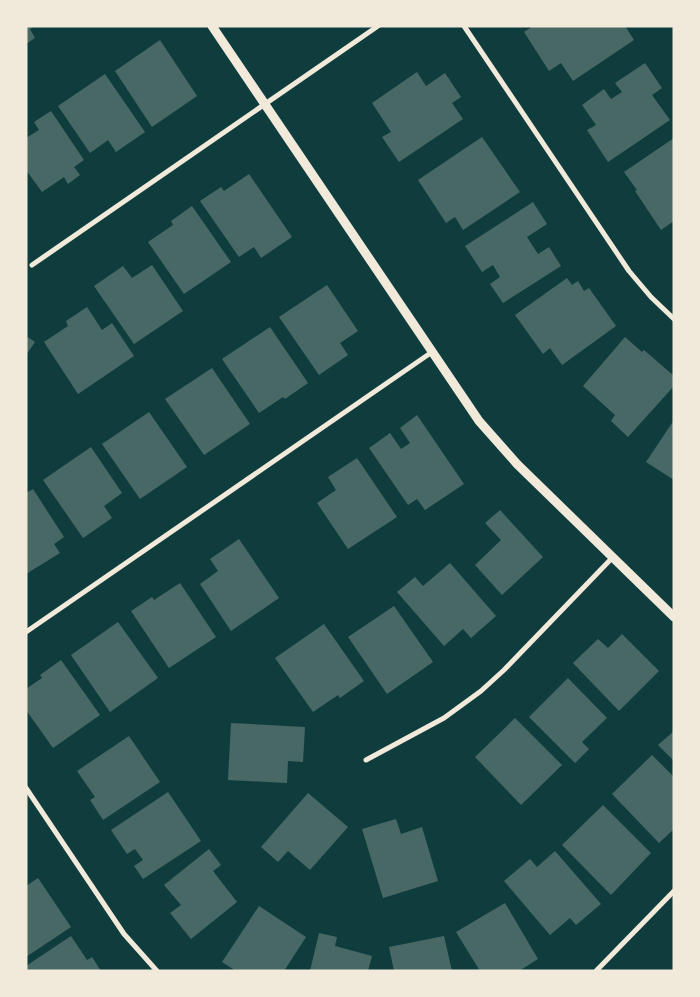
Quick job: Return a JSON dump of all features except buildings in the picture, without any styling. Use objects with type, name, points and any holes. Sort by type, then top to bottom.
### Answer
[{"type":"street","points":[[212,26],[480,421],[517,464],[674,617]]},
{"type":"street","points":[[32,266],[378,26]]},
{"type":"street","points":[[464,26],[629,271],[651,297],[674,319]]},
{"type":"street","points":[[26,632],[432,352]]},
{"type":"street","points":[[366,760],[444,718],[481,691],[504,670],[613,557]]},
{"type":"street","points":[[26,788],[124,934],[157,971]]},
{"type":"street","points":[[596,971],[674,891]]}]
